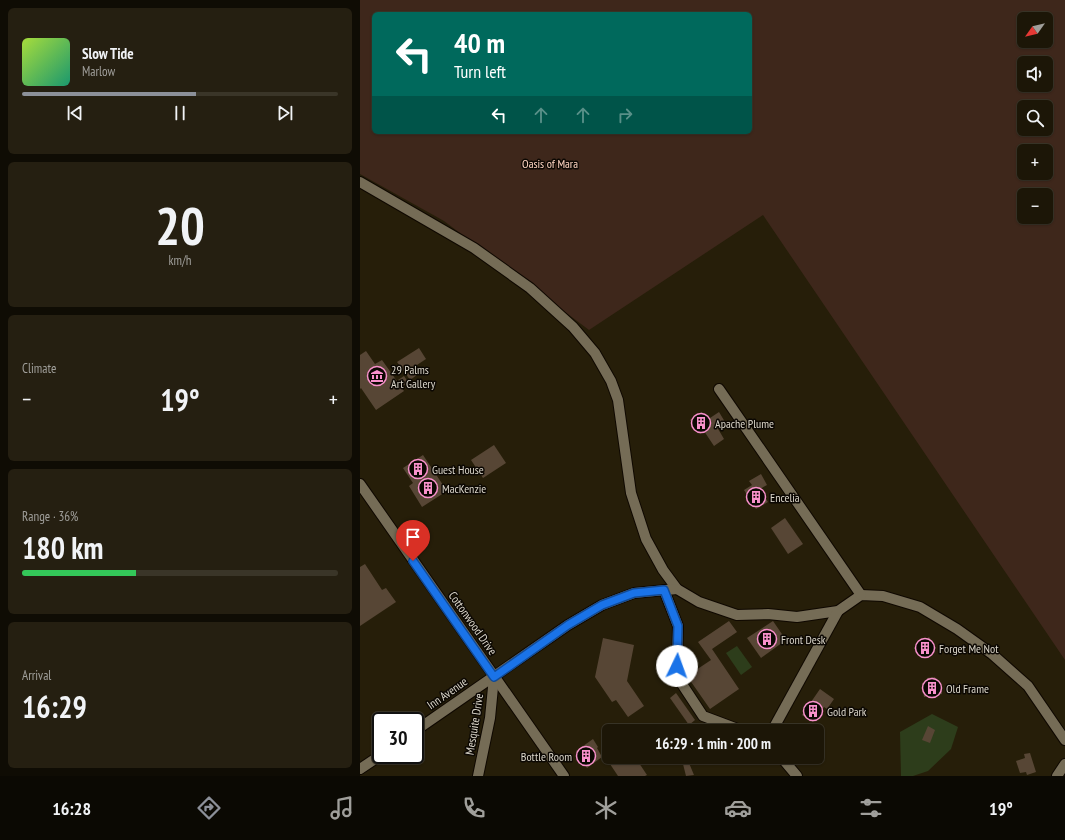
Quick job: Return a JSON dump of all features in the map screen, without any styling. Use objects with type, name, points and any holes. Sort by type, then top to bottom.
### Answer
[{"type":"street","points":[[360,182],[474,248],[530,288],[573,327],[595,353],[611,381],[618,400],[631,493],[646,539],[663,570],[677,590],[699,602],[737,615],[768,614],[797,617],[838,611],[862,595],[883,596],[920,607],[957,629],[992,654],[1028,686],[1065,740]]},
{"type":"street","points":[[719,390],[862,595]]},
{"type":"street","name":"Cottonwood Drive","points":[[360,484],[564,776]]},
{"type":"street","points":[[664,590],[678,626],[677,666],[680,681],[703,716],[724,724]]},
{"type":"street","name":"Inn Avenue","points":[[424,725],[568,625],[602,605],[634,593],[677,590]]},
{"type":"street","points":[[776,724],[838,611]]},
{"type":"street","name":"Mesquite Drive","points":[[478,776],[490,718],[494,677]]},
{"type":"street","points":[[360,769],[372,761]]},
{"type":"street","points":[[787,764],[797,776]]},
{"type":"street","points":[[1057,776],[1065,764]]},
{"type":"green space","name":"Oasis of Mara","points":[[360,0],[1065,0],[1065,660],[763,215],[589,330],[444,221],[360,174]]},
{"type":"shaded area","points":[[737,646],[752,667],[741,675],[726,653]]},
{"type":"shaded area","points":[[932,714],[958,727],[951,749],[928,771],[913,776],[901,776],[900,732]]},
{"type":"building","points":[[419,348],[426,359],[405,373],[397,362]]},
{"type":"building","name":"29 Palms Art Gallery","points":[[366,351],[375,364],[382,360],[404,391],[376,410],[361,388],[360,389],[360,355]]},
{"type":"building","points":[[413,369],[417,375],[410,380],[406,374]]},
{"type":"building","points":[[404,376],[408,382],[403,386],[398,380]]},
{"type":"building","points":[[702,412],[707,420],[719,412],[725,422],[717,427],[724,439],[714,446],[704,431],[700,434],[690,420]]},
{"type":"building","points":[[494,445],[506,463],[483,478],[471,460]]},
{"type":"building","name":"MacKenzie","points":[[423,455],[447,491],[422,507],[409,486],[413,483],[403,468]]},
{"type":"building","name":"Encelia","points":[[761,474],[767,485],[760,489],[768,502],[756,509],[744,490],[752,485],[749,481]]},
{"type":"building","points":[[785,518],[803,544],[788,554],[771,528]]},
{"type":"building","points":[[365,564],[382,590],[386,588],[396,602],[360,626],[360,567]]},
{"type":"building","points":[[729,621],[737,632],[712,649],[739,689],[710,709],[687,676],[711,660],[698,642]]},
{"type":"building","name":"Front Desk","points":[[773,621],[786,640],[761,658],[747,638]]},
{"type":"building","name":"Forget Me Not","points":[[929,637],[936,648],[921,658],[914,648]]},
{"type":"building","points":[[603,638],[634,645],[627,681],[644,706],[628,717],[616,700],[612,702],[595,677]]},
{"type":"building","name":"Old Frame","points":[[935,677],[936,682],[940,682],[942,694],[924,697],[922,683],[927,682],[927,678]]},
{"type":"building","points":[[820,689],[834,699],[827,709],[824,707],[813,722],[802,715]]},
{"type":"building","points":[[676,693],[695,720],[688,724],[670,698]]},
{"type":"building","points":[[928,726],[935,730],[930,743],[922,740]]},
{"type":"building","points":[[593,739],[602,757],[587,768],[576,751]]},
{"type":"building","points":[[1030,753],[1036,772],[1027,775],[1026,772],[1020,773],[1016,761],[1025,758],[1024,754]]},
{"type":"building","points":[[610,764],[640,764],[647,775],[645,776],[618,776]]},
{"type":"building","points":[[683,764],[689,764],[694,775],[686,776]]},
{"type":"place","name":"29 Palms Art Gallery","points":[[377,376]]},
{"type":"place","name":"Apache Plume","points":[[701,423]]},
{"type":"place","name":"Guest House","points":[[418,469]]},
{"type":"place","name":"MacKenzie","points":[[428,488]]},
{"type":"place","name":"Encelia","points":[[756,497]]},
{"type":"place","name":"Front Desk","points":[[767,639]]},
{"type":"place","name":"Forget Me Not","points":[[925,648]]},
{"type":"place","name":"Old Frame","points":[[932,688]]},
{"type":"place","name":"Gold Park","points":[[813,711]]},
{"type":"place","name":"Bottle Room","points":[[586,756]]},
{"type":"route","points":[[413,561],[494,677],[568,625],[602,605],[634,593],[664,590],[678,626],[677,666]]}]
